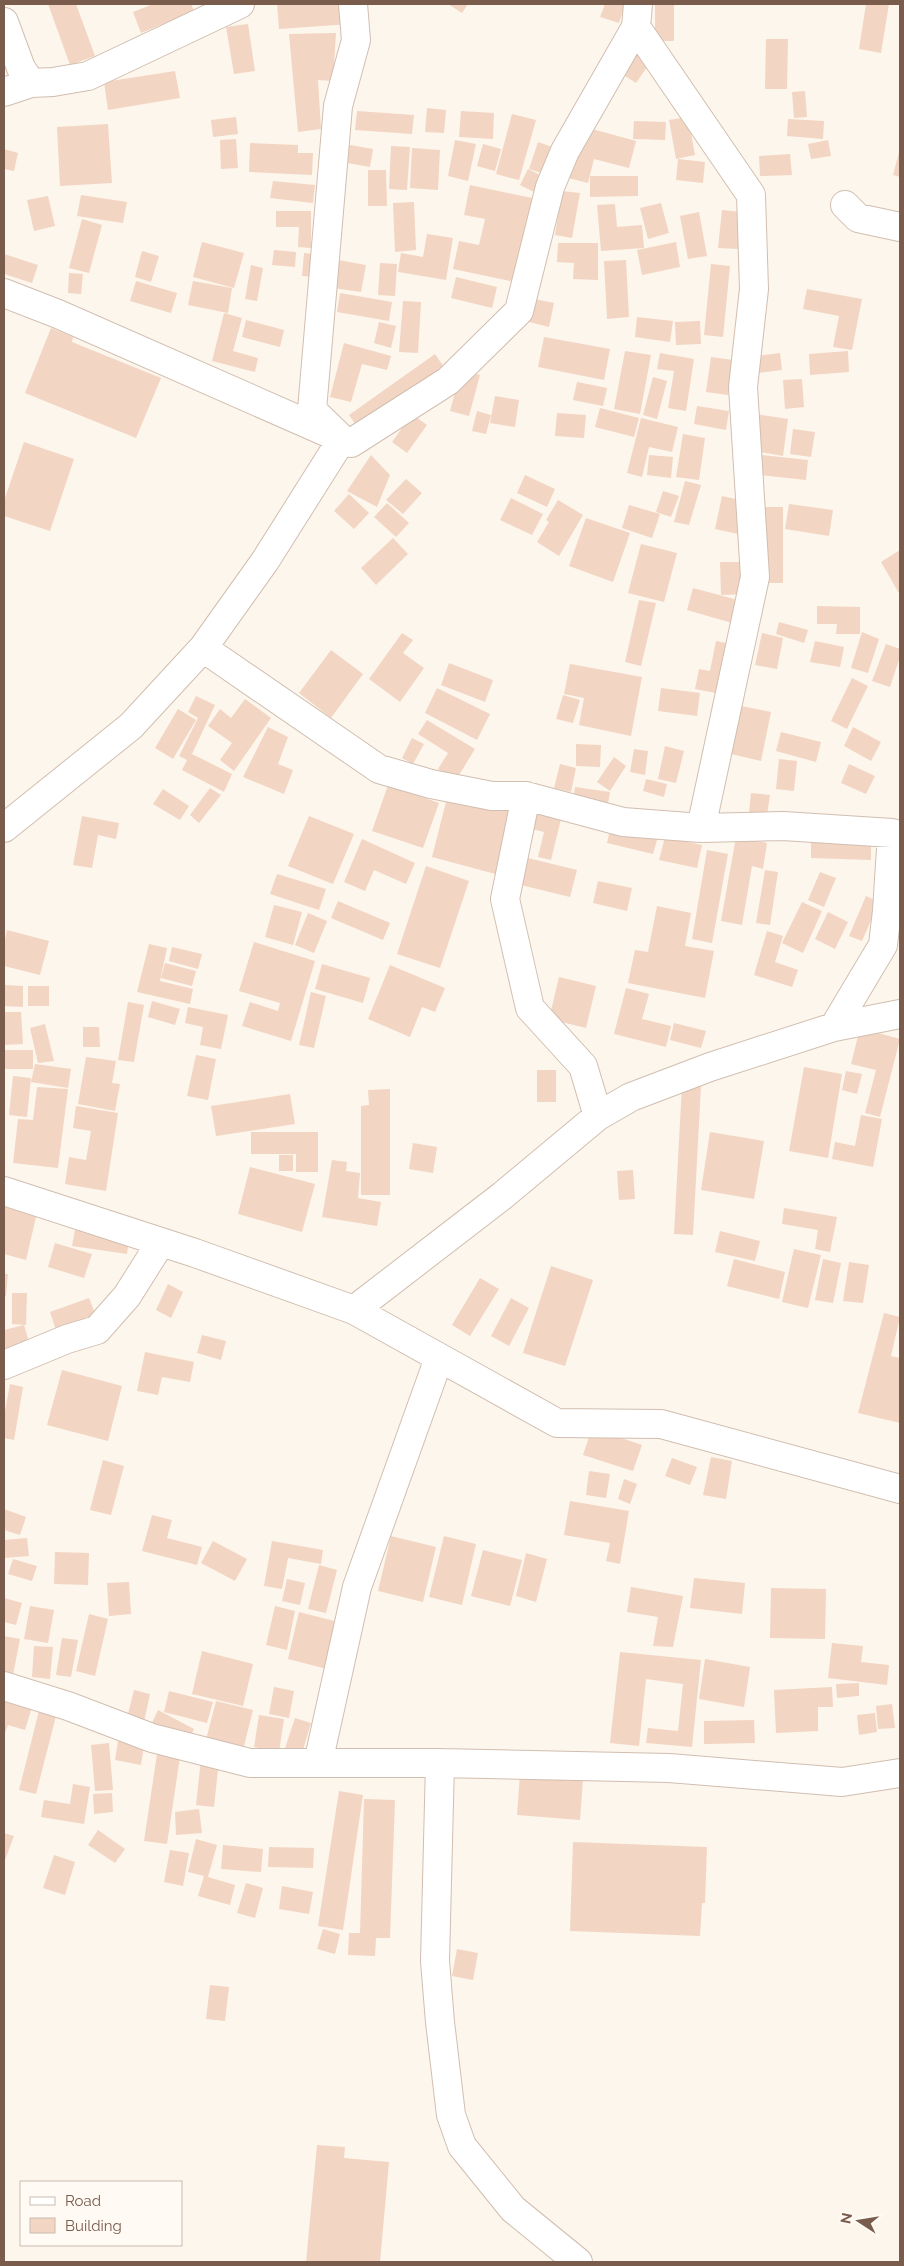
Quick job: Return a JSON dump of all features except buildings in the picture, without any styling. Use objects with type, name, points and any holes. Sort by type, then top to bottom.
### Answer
[{"type":"street","points":[[4,92],[31,83],[53,82],[88,76],[240,4]]},
{"type":"street","points":[[342,439],[312,410],[338,106],[356,40],[354,4]]},
{"type":"street","points":[[4,293],[58,314],[352,443],[448,381],[519,311],[550,186],[565,150],[637,15],[751,195],[754,288],[743,387],[755,577],[700,828]]},
{"type":"street","points":[[4,22],[21,68],[31,83]]},
{"type":"street","points":[[845,205],[858,218],[900,227]]},
{"type":"street","points":[[4,828],[131,726],[203,648],[265,560],[342,439]]},
{"type":"street","points":[[203,648],[379,770],[431,784],[492,796],[526,796],[623,822],[700,828],[783,826],[892,833],[883,945],[834,1028]]},
{"type":"street","points":[[526,796],[505,899],[530,1008],[583,1066],[598,1116]]},
{"type":"street","points":[[354,1310],[502,1196],[598,1116],[631,1097],[710,1067],[834,1028],[900,1014]]},
{"type":"street","points":[[4,1191],[161,1242],[354,1310],[557,1423],[661,1424],[900,1489]]},
{"type":"street","points":[[4,1366],[67,1339],[97,1330],[127,1296],[161,1242]]},
{"type":"street","points":[[318,1763],[357,1587],[439,1358]]},
{"type":"street","points":[[4,1686],[68,1706],[152,1738],[250,1763],[440,1763],[669,1768],[842,1782],[900,1773]]},
{"type":"street","points":[[440,1763],[436,1961],[440,2022],[451,2115],[462,2146],[513,2208],[578,2262]]}]
